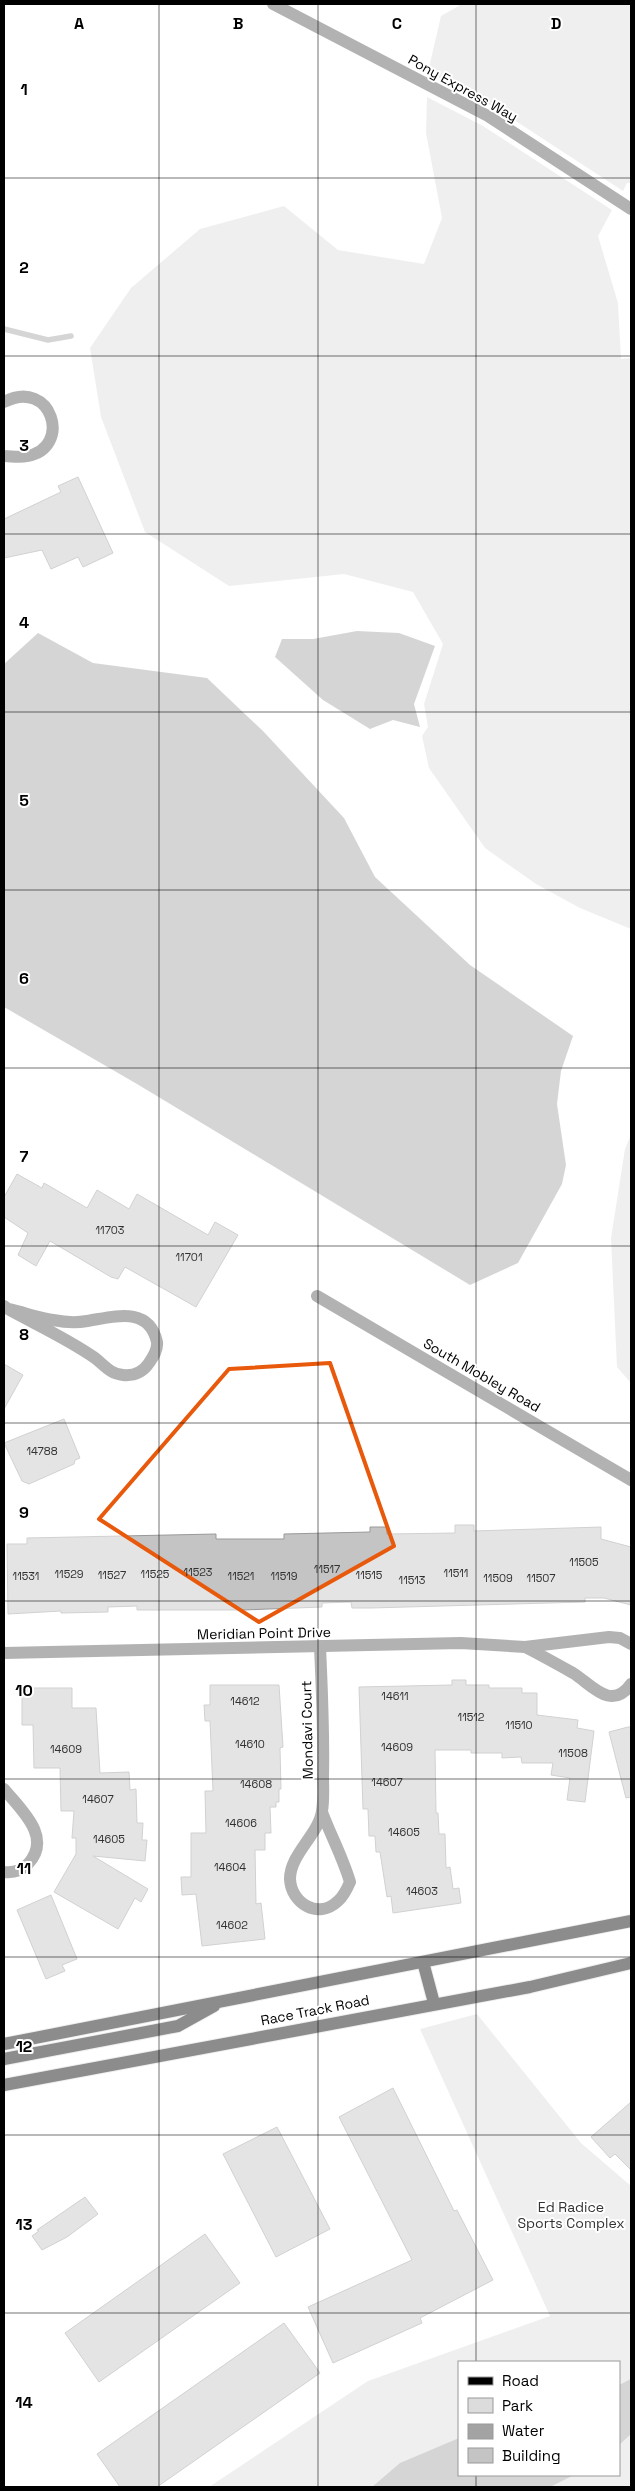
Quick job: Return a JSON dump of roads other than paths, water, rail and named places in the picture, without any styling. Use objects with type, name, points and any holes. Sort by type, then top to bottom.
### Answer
[{"type":"main road","name":"Race Track Road","points":[[4,2044],[631,1921]]},
{"type":"main road","points":[[423,1962],[434,2003]]},
{"type":"main road","name":"Race Track Road","points":[[4,2085],[434,2003],[530,1987],[631,1963]]},
{"type":"main road","points":[[4,2060],[178,2026],[223,2001]]},
{"type":"street","name":"Pony Express Way","points":[[273,4],[488,116],[631,209]]},
{"type":"street","points":[[4,402],[16,396],[29,396],[40,402],[53,420],[53,433],[48,443],[39,452],[28,456],[4,456]]},
{"type":"street","name":"South Mobley Road","points":[[317,1296],[631,1480]]},
{"type":"street","points":[[6,1307],[53,1320],[85,1321],[115,1314],[128,1315],[142,1321],[152,1330],[158,1344],[154,1356],[145,1370],[135,1375],[122,1376],[108,1370],[95,1358],[6,1307]]},
{"type":"street","name":"Meridian Point Drive","points":[[4,1653],[320,1647],[461,1642],[525,1647],[609,1637],[620,1638],[631,1644]]},
{"type":"street","name":"Mondavi Court","points":[[320,1647],[324,1746],[322,1812],[335,1847],[345,1862],[350,1882],[338,1902],[319,1909],[308,1908],[299,1902],[294,1896],[290,1877],[293,1866],[322,1812]]},
{"type":"street","name":"Meridian Point Drive","points":[[525,1647],[576,1675],[595,1692],[610,1696],[619,1695],[631,1684]]},
{"type":"street","points":[[4,1789],[38,1834],[39,1847],[34,1857],[25,1867],[11,1873],[4,1872]]},
{"type":"water","points":[[357,631],[399,633],[435,646],[414,704],[420,727],[393,720],[370,729],[323,700],[275,657],[282,639],[313,639]]},
{"type":"water","points":[[38,633],[93,663],[207,678],[263,731],[344,818],[375,877],[470,965],[573,1036],[561,1071],[557,1104],[566,1165],[562,1184],[518,1263],[470,1285],[137,1084],[4,1007],[4,664]]},
{"type":"water","points":[[631,2379],[631,2434],[620,2444],[620,2384]]},
{"type":"water","points":[[458,2438],[458,2476],[572,2476],[550,2487],[372,2487],[400,2463]]},
{"type":"waterway","points":[[4,329],[48,340],[71,336]]},
{"type":"park label","name":"Ed Radice Sports Complex","points":[[571,2216]]}]
